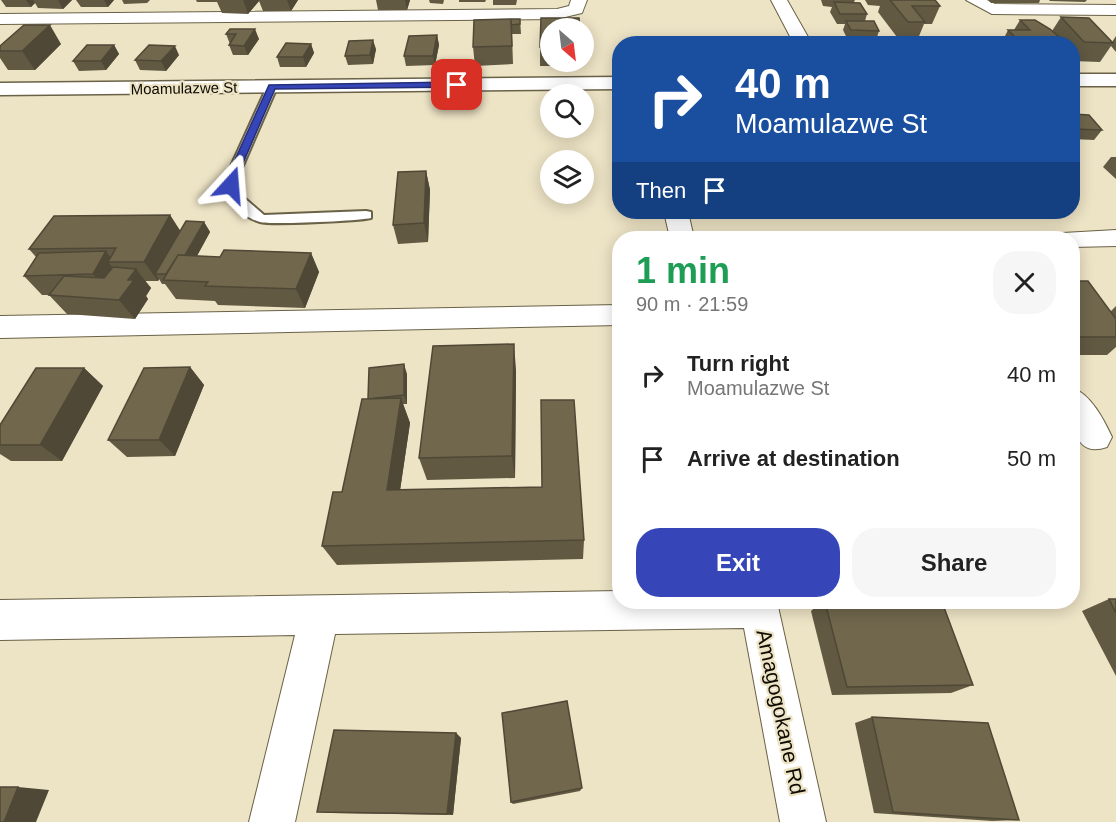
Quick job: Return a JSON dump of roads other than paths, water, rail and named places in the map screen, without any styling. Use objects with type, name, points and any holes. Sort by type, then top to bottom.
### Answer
[{"type":"street","points":[[0,19],[557,15],[576,9],[579,0]]},
{"type":"street","points":[[779,0],[799,36]]},
{"type":"street","points":[[974,0],[992,9],[1116,10]]},
{"type":"street","points":[[1080,80],[1116,80]]},
{"type":"street","name":"Moamulazwe St","points":[[0,89],[612,83]]},
{"type":"street","points":[[1080,239],[1116,238]]},
{"type":"street","points":[[0,327],[612,315]]},
{"type":"street","points":[[1080,412],[1096,437]]},
{"type":"street","points":[[0,620],[612,608]]},
{"type":"street","name":"Amagogokane Rd","points":[[759,609],[803,822]]},
{"type":"street","points":[[272,822],[320,614]]},
{"type":"lane","points":[[272,87],[232,177],[231,185],[247,210],[262,219],[366,214]]}]
